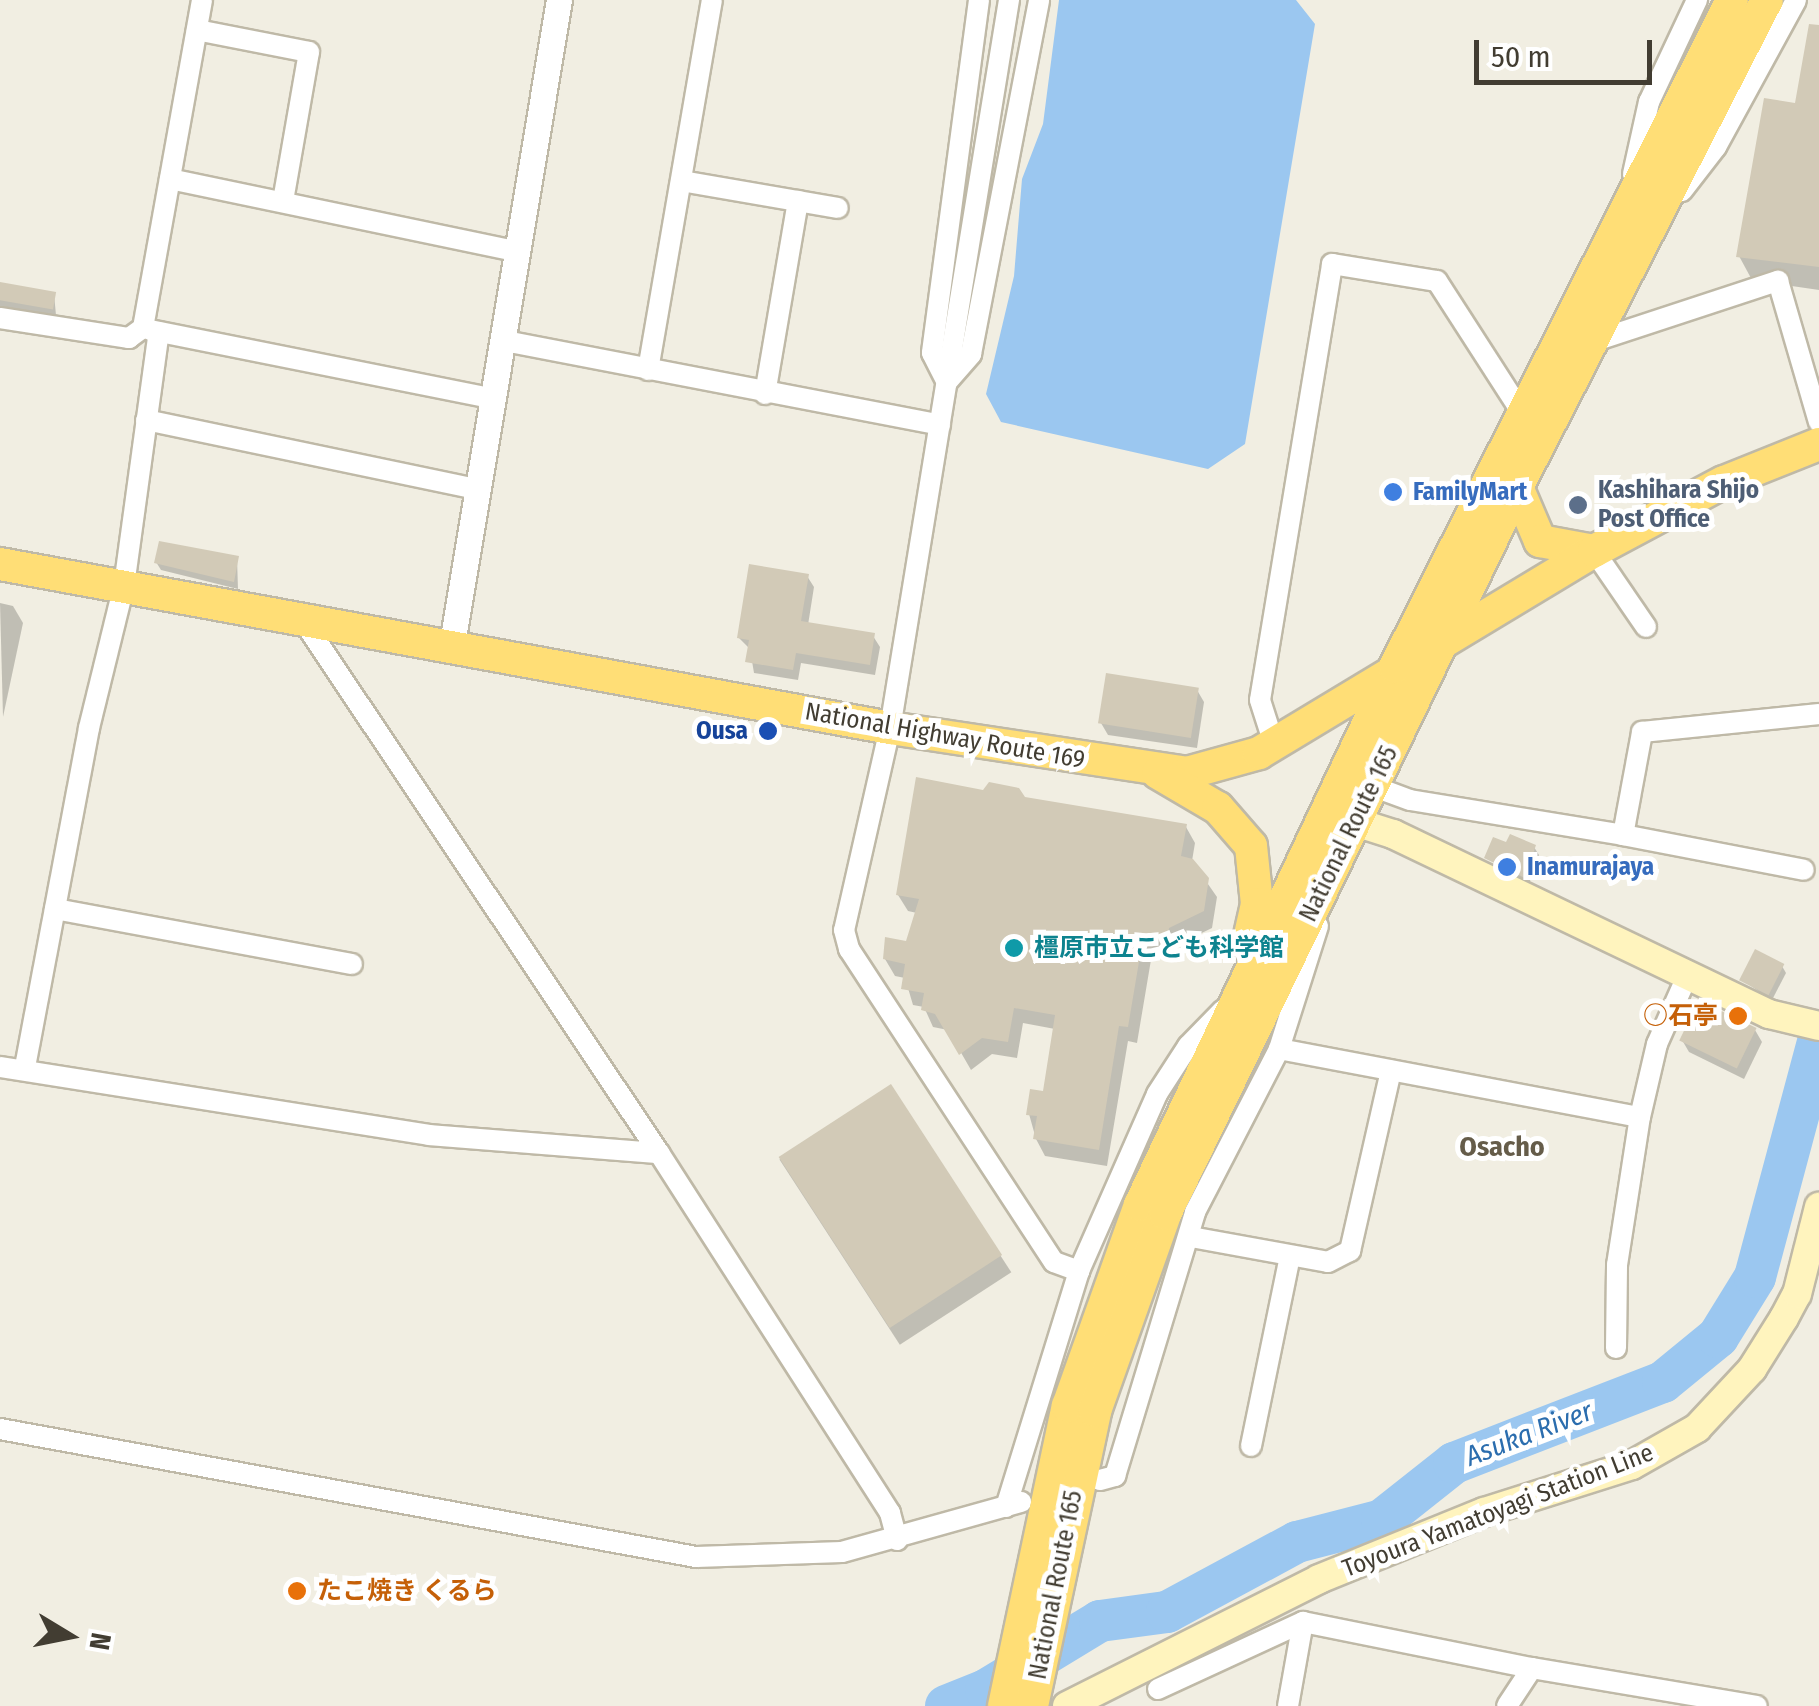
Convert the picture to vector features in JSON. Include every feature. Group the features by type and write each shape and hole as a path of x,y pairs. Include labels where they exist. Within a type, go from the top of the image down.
{"highway":[{"name":"National Route 165","path":"1023,1705 1035,1616 1088,1339 1140,1204 1235,998 1340,818 1372,786 1517,487 1595,341 1638,223 1732,0"},
{"name":"National Route 165","path":"1035,1616 1134,1292 1218,1100 1322,889 1340,818 1394,668 1522,413 1638,223 1766,0"},
{"name":"National Highway Route 169","path":"0,564 452,644 890,728 1158,773 1210,770 1274,744 1394,668 1444,644 1594,552 1724,482 1819,444"},
{"path":"1517,487 1540,541 1594,552"},
{"path":"1158,773 1218,808 1251,846 1257,904 1235,998"}],"main road":[{"path":"1340,818 1769,1014 1811,1024"},
{"name":"Toyoura Yamatoyagi Station Line","path":"1067,1706 1154,1687 1319,1579 1484,1512 1632,1465 1697,1428 1752,1368 1784,1318 1797,1294 1819,1207"}],"street":[{"path":"25,1067 124,586 146,420 151,330 170,178 202,0"},
{"path":"452,644 559,0"},
{"path":"648,370 712,0"},
{"path":"946,382 932,353 979,0"},
{"path":"1010,0 890,728 863,862 844,918 849,949 1054,1262 1079,1271"},
{"path":"946,382 971,354 1038,0"},
{"path":"1638,223 1649,102 1697,0"},
{"path":"1638,223 1716,147 1796,0"},
{"path":"197,30 309,52 284,201"},
{"path":"170,178 520,252"},
{"path":"682,180 838,208"},
{"path":"766,394 798,201"},
{"path":"1274,744 1260,700 1332,264 1438,281 1522,413"},
{"path":"1595,341 1778,281 1819,422"},
{"path":"0,318 129,338 151,330 495,399"},
{"path":"505,341 940,425"},
{"path":"146,420 480,490"},
{"path":"1594,552 1646,627"},
{"path":"302,619 659,1153 890,1512 897,1540"},
{"path":"1623,835 1642,732 1819,714"},
{"path":"1372,786 1410,800 1804,870"},
{"path":"1100,1480 1115,1476 1196,1212 1279,1048 1320,919 1322,889"},
{"path":"55,909 352,964"},
{"path":"1616,1348 1617,1265 1640,1117 1657,1044 1688,974"},
{"path":"0,1429 696,1556 817,1554 897,1540 1014,1505 1079,1271 1157,1094 1188,1046 1235,998"},
{"path":"1279,1048 1640,1117"},
{"path":"0,1067 25,1067 429,1135 659,1153"},
{"path":"1191,1237 1328,1262 1350,1251 1390,1071"},
{"path":"1250,1446 1290,1256"},
{"path":"1288,1706 1303,1622"},
{"path":"1154,1687 1303,1622 1532,1668 1758,1706"},
{"path":"1507,1706 1532,1668"}],"water":[{"path":"1059,0 1296,0 1315,24 1245,444 1208,469 1001,422 986,394 1014,276 1022,179 1043,124"}],"building":[{"path":"1809,24 1819,25 1819,267 1736,257 1764,98 1795,103"},
{"path":"0,282 56,292 53,310 0,300"},
{"path":"159,541 239,556 234,582 154,563"},
{"path":"749,564 809,574 801,621 875,633 870,665 796,653 793,670 745,662 749,640 737,638"},
{"path":"1106,673 1199,688 1191,738 1098,723"},
{"path":"916,777 983,790 989,782 1019,788 1025,797 1187,824 1181,856 1193,859 1209,878 1204,911 1169,928 1167,942 1143,938 1128,1027 1119,1026 1099,1150 1033,1139 1037,1116 1026,1115 1030,1089 1043,1091 1055,1015 1014,1008 1008,1042 982,1038 959,1055 935,1014 921,1010 924,993 901,989 905,964 883,959 885,937 906,941 919,899 896,895"},
{"path":"1510,834 1536,845 1525,878 1484,858 1493,837 1506,842"},
{"path":"1755,949 1784,964 1769,995 1739,980"},
{"path":"1699,1000 1757,1028 1737,1069 1679,1040"},
{"path":"891,1084 1002,1255 890,1328 779,1157"}],"waterway":[{"name":"Asuka River","path":"946,1706 986,1690 1100,1621 1167,1612 1297,1542 1382,1520 1454,1463 1663,1382 1718,1337 1755,1277 1819,1038"}],"place":[{"name":"FamilyMart","path":"1393,492"},
{"name":"Kashihara Shijo Post Office","path":"1578,505"},
{"name":"Ousa","path":"768,731"},
{"name":"Inamurajaya","path":"1507,867"},
{"name":"橿原市立こども科学館","path":"1014,948"},
{"name":"○石亭","path":"1738,1016"},
{"name":"たこ焼き くるら","path":"297,1591"}],"district":[{"name":"Osacho","path":"1502,1147"}]}
